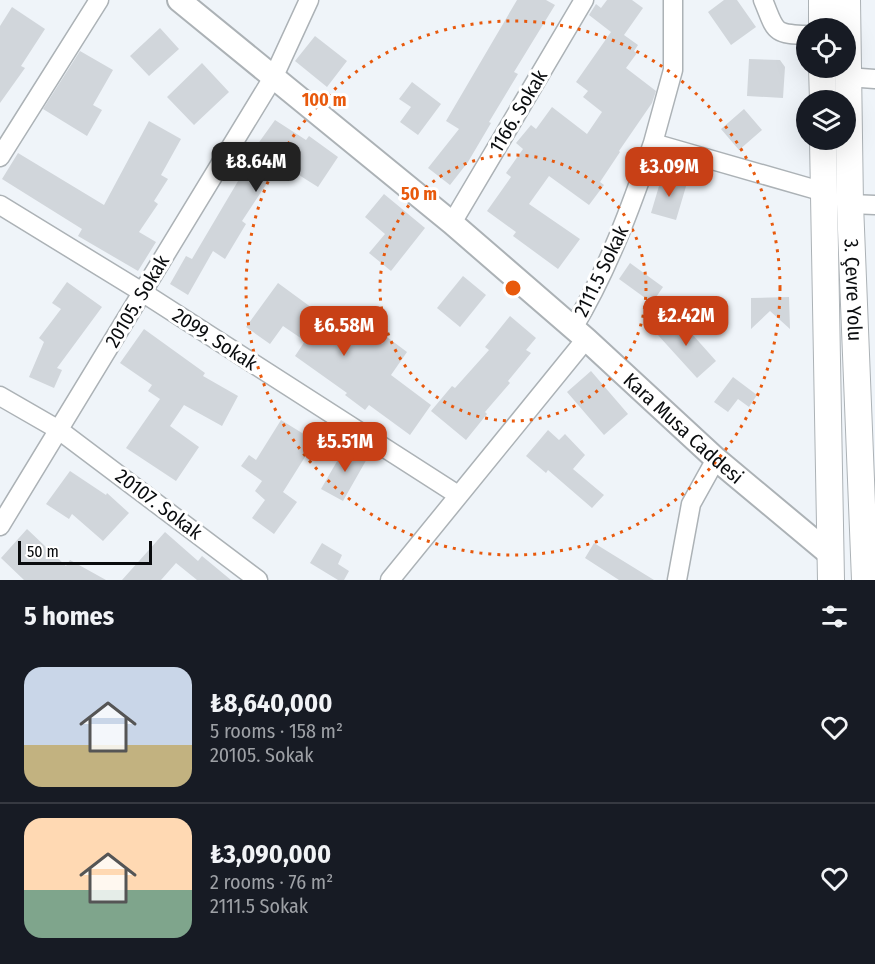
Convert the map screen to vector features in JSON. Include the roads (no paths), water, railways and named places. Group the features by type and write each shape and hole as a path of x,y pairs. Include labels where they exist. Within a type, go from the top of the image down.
{"main road":[{"path":"822,0 822,18"},
{"name":"3. Çevre Yolu","path":"847,0 847,18"},
{"name":"3. Çevre Yolu","path":"847,78 862,205 865,580"},
{"name":"3. Çevre Yolu","path":"823,150 831,580"}],"street":[{"path":"0,157 99,0"},
{"name":"Kara Musa Caddesi","path":"179,0 452,223 579,333 716,459 831,555"},
{"name":"20105. Sokak","path":"0,526 274,76 309,0"},
{"name":"1166. Sokak","path":"452,223 584,0"},
{"name":"2111.5 Sokak","path":"390,580 458,495 579,333 594,292 633,204 653,143 673,70 673,0"},
{"path":"763,0 775,29 783,34 796,35"},
{"path":"856,78 875,79"},
{"path":"653,143 824,192"},
{"name":"2099. Sokak","path":"0,205 142,292 458,495"},
{"name":"20107. Sokak","path":"0,396 59,430 258,580"},
{"path":"677,580 691,504 716,459"}]}
